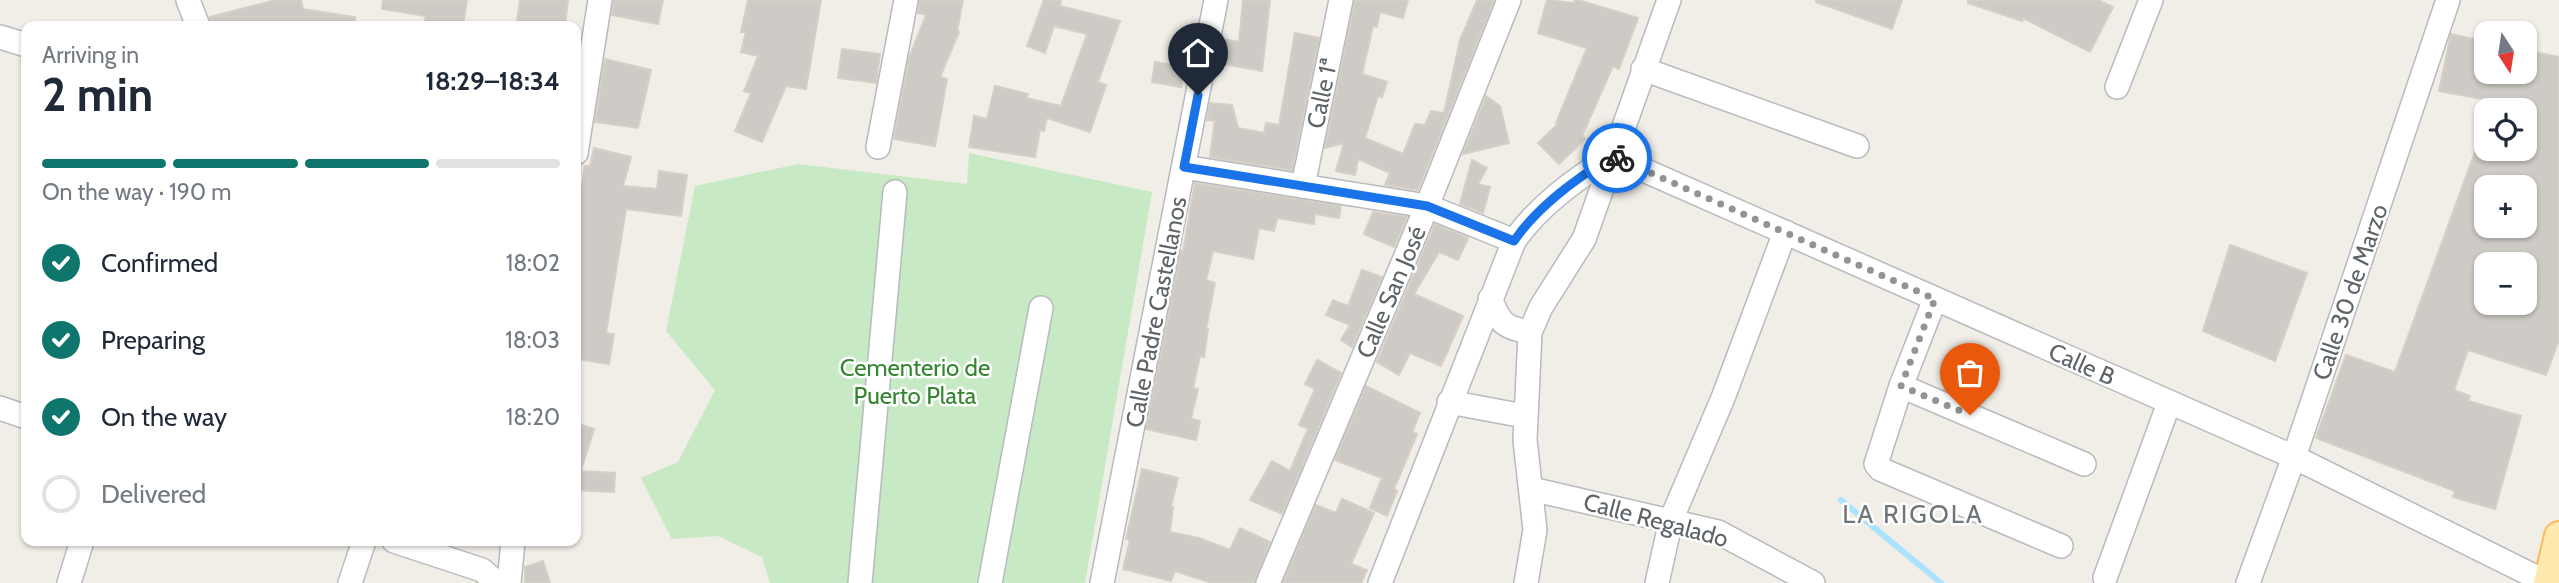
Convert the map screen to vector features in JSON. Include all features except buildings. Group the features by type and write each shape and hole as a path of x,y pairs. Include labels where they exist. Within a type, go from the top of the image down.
{"main road":[{"path":"2550,583 2559,536"}],"street":[{"path":"188,0 196,21"},
{"path":"581,121 600,0"},
{"path":"878,147 906,0"},
{"name":"Calle Padre Castellanos","path":"1102,583 1216,0"},
{"name":"Calle 1ª","path":"1303,186 1341,0"},
{"name":"Calle San José","path":"1268,583 1427,206 1509,0"},
{"path":"1526,583 1535,530 1524,416 1530,332 1541,307 1584,239 1669,0"},
{"path":"2117,88 2151,0"},
{"name":"Calle 30 de Marzo","path":"2248,583 2294,457 2448,0"},
{"path":"0,37 21,43"},
{"path":"1643,69 1857,146"},
{"path":"1380,583 1514,241 1525,225 1580,176 1612,156"},
{"name":"Calle B","path":"1612,156 2294,457 2550,583"},
{"path":"1184,167 1427,206 1514,241"},
{"path":"860,583 895,192"},
{"path":"1657,583 1671,520 1723,398 1785,232"},
{"path":"1490,299 1504,325 1530,332"},
{"path":"1935,299 1901,386 1876,464 1880,469 2061,546"},
{"path":"990,583 1041,308"},
{"path":"1901,386 2084,464"},
{"path":"1449,402 1524,416"},
{"path":"2105,578 2169,402"},
{"path":"0,408 21,415"},
{"name":"Calle Regalado","path":"1531,489 1718,531 1814,583"},
{"path":"69,583 80,546"},
{"path":"350,583 362,546"},
{"path":"409,546 482,570 497,583"},
{"path":"509,583 513,546"}],"green space":[{"name":"Cementerio de Puerto Plata","path":"969,153 1152,192 1085,583 770,583 762,557 718,536 672,539 641,478 678,462 715,390 666,331 695,186 798,164 967,184"}],"waterway":[{"path":"1841,500 1941,583"}],"way so far":[{"path":"1617,158 1935,299 1901,386 1970,415"}],"district":[{"name":"LA RIGOLA","path":"1913,514"}],"route":[{"path":"1198,95 1184,167 1427,206 1514,241 1525,225 1580,176 1612,156 1617,158"}]}
